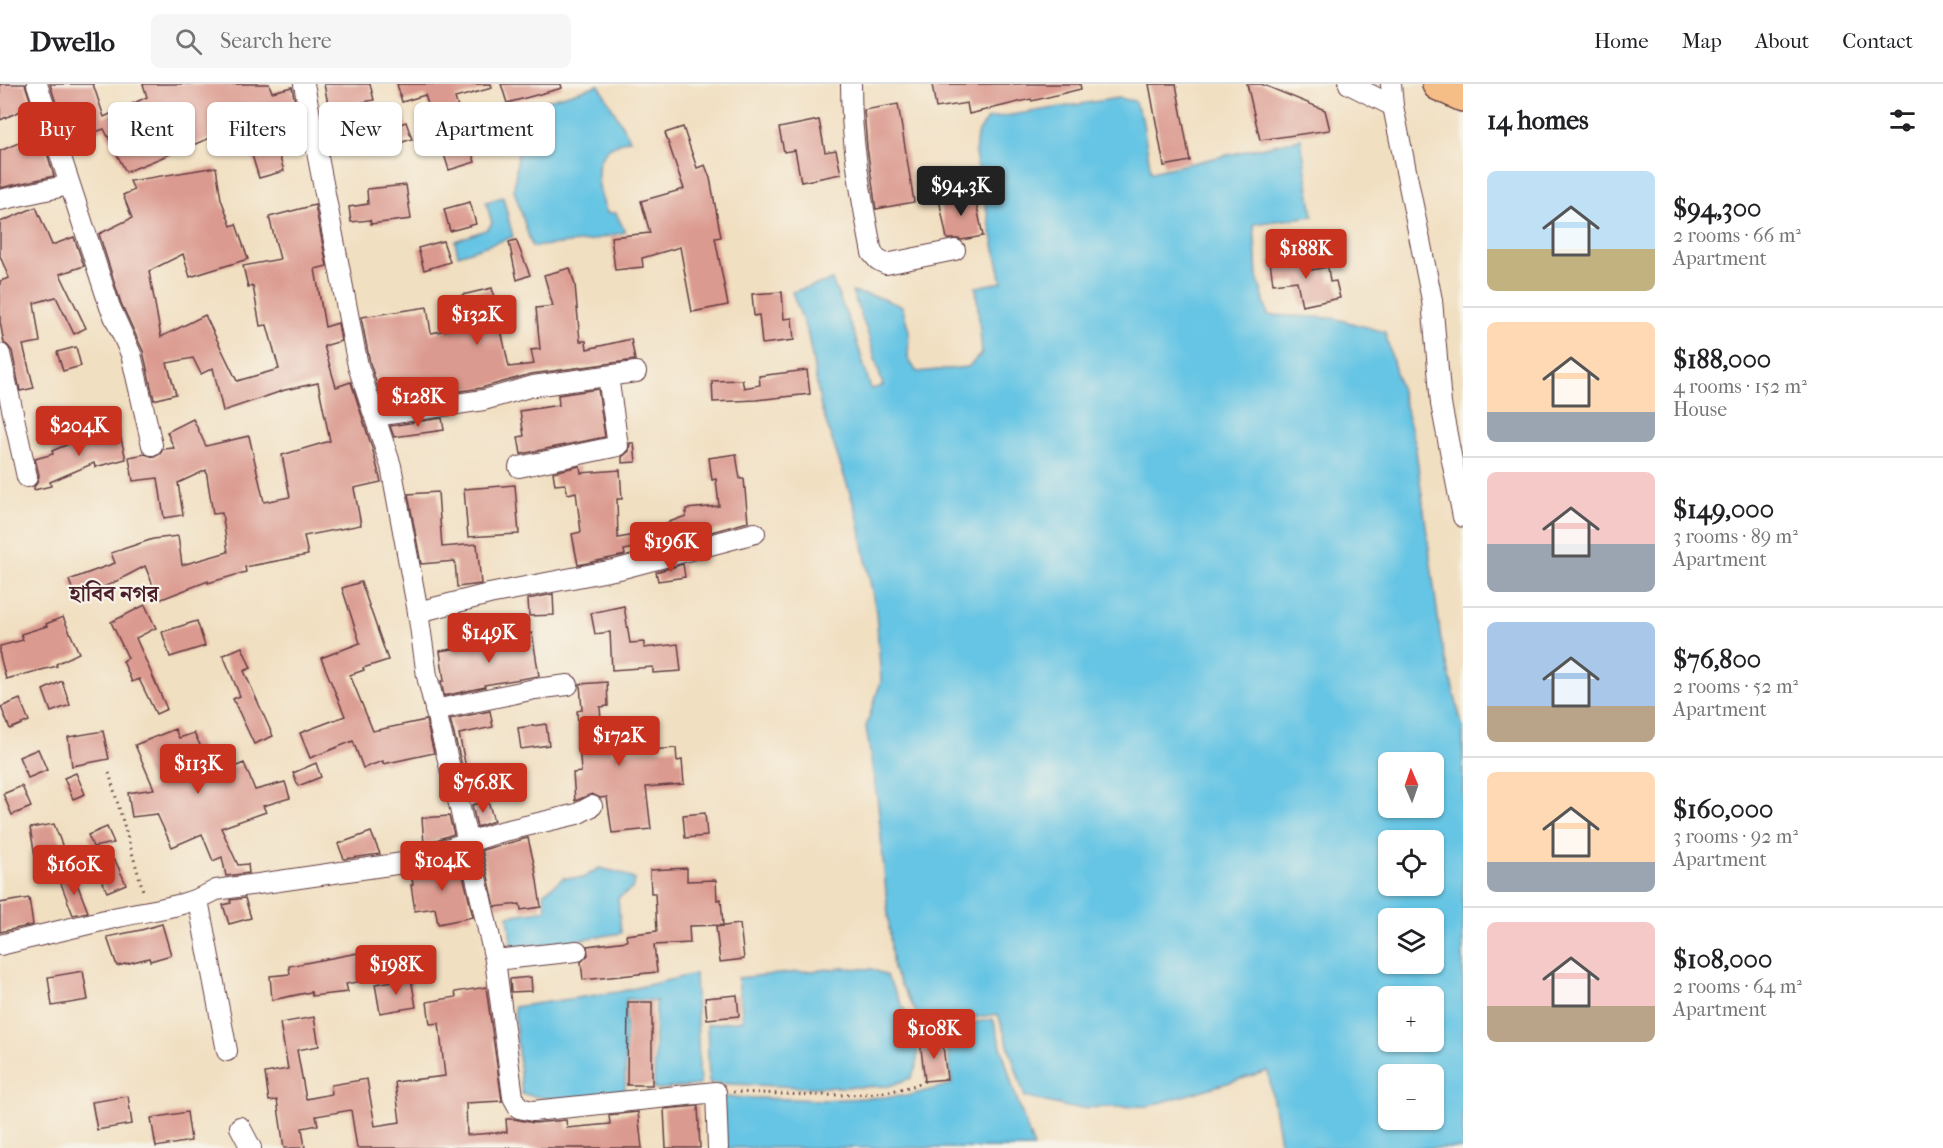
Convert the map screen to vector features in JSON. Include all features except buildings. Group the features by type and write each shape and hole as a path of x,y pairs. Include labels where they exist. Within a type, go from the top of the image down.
{"highway":[{"path":"1439,84 1463,95"}],"street":[{"path":"37,84 110,307 131,354 152,445"},
{"path":"304,84 358,366 392,466 427,676 495,960 513,1097 519,1108 533,1111 716,1092 718,1148"},
{"path":"851,84 851,126 858,180 872,253 886,264 955,250"},
{"path":"1349,84 1393,106"},
{"path":"1391,84 1393,106 1432,300 1441,404 1463,518"},
{"path":"0,200 69,185"},
{"path":"0,354 27,477"},
{"path":"375,416 484,400 533,387 636,372"},
{"path":"519,467 618,446 608,376"},
{"path":"418,612 489,594 619,569 755,533"},
{"path":"435,710 535,689 568,685"},
{"path":"0,945 119,917 150,913 198,900 216,890 403,863 577,813 592,806"},
{"path":"198,900 227,1051"},
{"path":"495,960 577,951"},
{"path":"240,1127 251,1148"}],"path":[{"path":"110,772 150,913"},
{"path":"716,1092 829,1095 911,1088 925,1082"}],"water":[{"path":"599,85 630,139 608,149 599,163 598,172 599,189 607,213 616,213 625,232 588,241 532,247 514,190 517,156 555,156 555,102 542,102"},
{"path":"1118,98 1134,101 1142,118 1151,172 1301,139 1313,216 1254,224 1257,276 1268,315 1333,318 1385,332 1415,443 1441,640 1463,729 1463,1148 1281,1148 1268,1071 1149,1106 1072,1108 1025,1097 998,1014 923,1025 893,970 878,804 866,727 881,681 876,612 857,514 821,407 808,335 792,292 832,280 855,336 871,389 883,386 867,331 852,292 877,297 902,306 909,331 908,359 917,372 968,367 982,353 976,287 1002,282 975,155 977,135 987,119"},
{"path":"503,197 513,237 458,255 455,241 488,229 492,223 486,202"},
{"path":"599,868 621,873 635,880 632,889 618,898 621,933 512,950 508,916 546,910 544,893 563,878 583,878"},
{"path":"841,968 872,969 886,975 909,1018 917,1046 917,1065 911,1078 889,1086 858,1087 709,1083 707,1025 743,1020 738,978"},
{"path":"695,974 700,1085 654,1090 656,1001 626,999 625,1094 558,1100 522,1094 514,1007 618,992"},
{"path":"993,1019 1034,1148 723,1148 721,1097 824,1100 907,1096 952,1084 945,1028"}],"district":[{"name":"হাবিব নগর","path":"114,594"}]}
